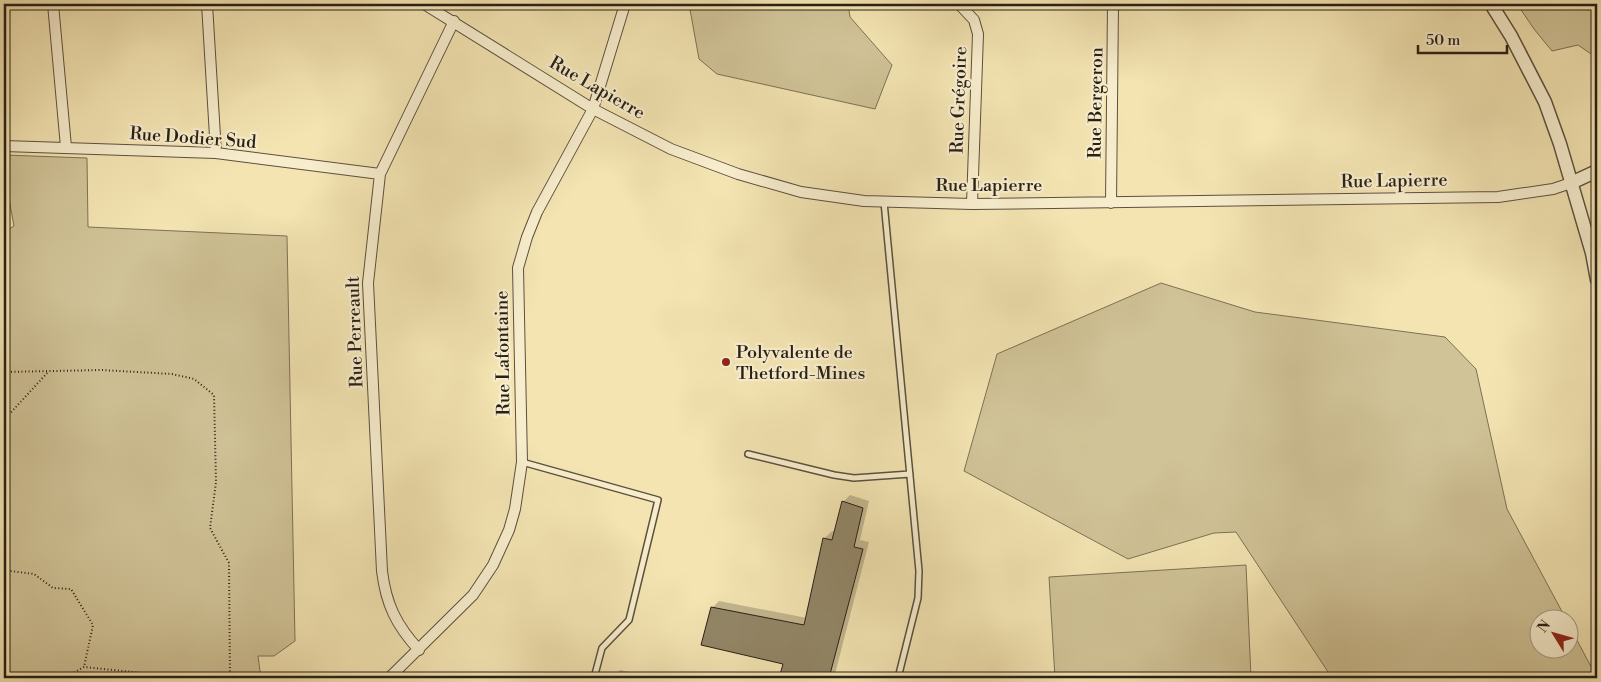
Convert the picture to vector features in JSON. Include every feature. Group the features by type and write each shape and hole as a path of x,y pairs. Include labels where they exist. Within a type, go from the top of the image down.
{"street":[{"path":"53,4 66,147"},
{"path":"207,4 216,153"},
{"name":"Rue Lapierre","path":"424,4 593,109 671,149 738,174 801,192 864,201 972,204 1498,197 1553,190 1571,184 1597,171"},
{"name":"Rue Lafontaine","path":"390,678 473,595 493,565 509,530 515,508 522,462 518,268 537,212 593,109 625,4"},
{"name":"Rue Grégoire","path":"959,4 974,20 978,34 972,204"},
{"name":"Rue Bergeron","path":"1112,203 1113,4"},
{"path":"1491,4 1511,36 1545,102 1560,144 1592,253 1597,280"},
{"name":"Rue Perreault","path":"419,650 407,638 394,616 385,594 382,571 368,282 380,174 454,21"},
{"name":"Rue Dodier Sud","path":"4,146 216,153 380,174"}],"lane":[{"path":"884,201 919,572 918,598 898,678"},
{"path":"748,454 844,477 910,474"},
{"path":"522,462 658,500 629,620 602,648 594,678"}],"path":[{"path":"4,372 102,370 172,374 194,379 214,396 216,482 210,528 230,563 230,678"},
{"path":"4,420 48,371"},
{"path":"4,559 10,571 34,574 53,588 71,589 93,625 84,667"},
{"path":"65,678 84,667 192,678"}],"shaded area":[{"path":"689,4 848,4 850,17 892,65 875,109 717,74 699,59"},
{"path":"1517,4 1597,4 1597,58 1578,45 1552,51"},
{"path":"4,155 87,158 88,227 287,236 295,641 274,656 258,656 261,678 4,678 4,232 14,226 4,172"},
{"path":"1161,283 1255,312 1445,337 1476,369 1507,509 1561,610 1528,610 1528,660 1578,660 1578,642 1597,678 1332,678 1236,532 1214,533 1128,559 964,471 997,354"},
{"path":"1246,565 1251,678 1055,678 1049,577"}],"building":[{"path":"842,501 863,508 854,547 863,549 829,678 779,678 783,664 701,645 711,607 804,625 823,538 832,540"}],"place":[{"name":"Polyvalente de Thetford-Mines","path":"726,362"}]}
